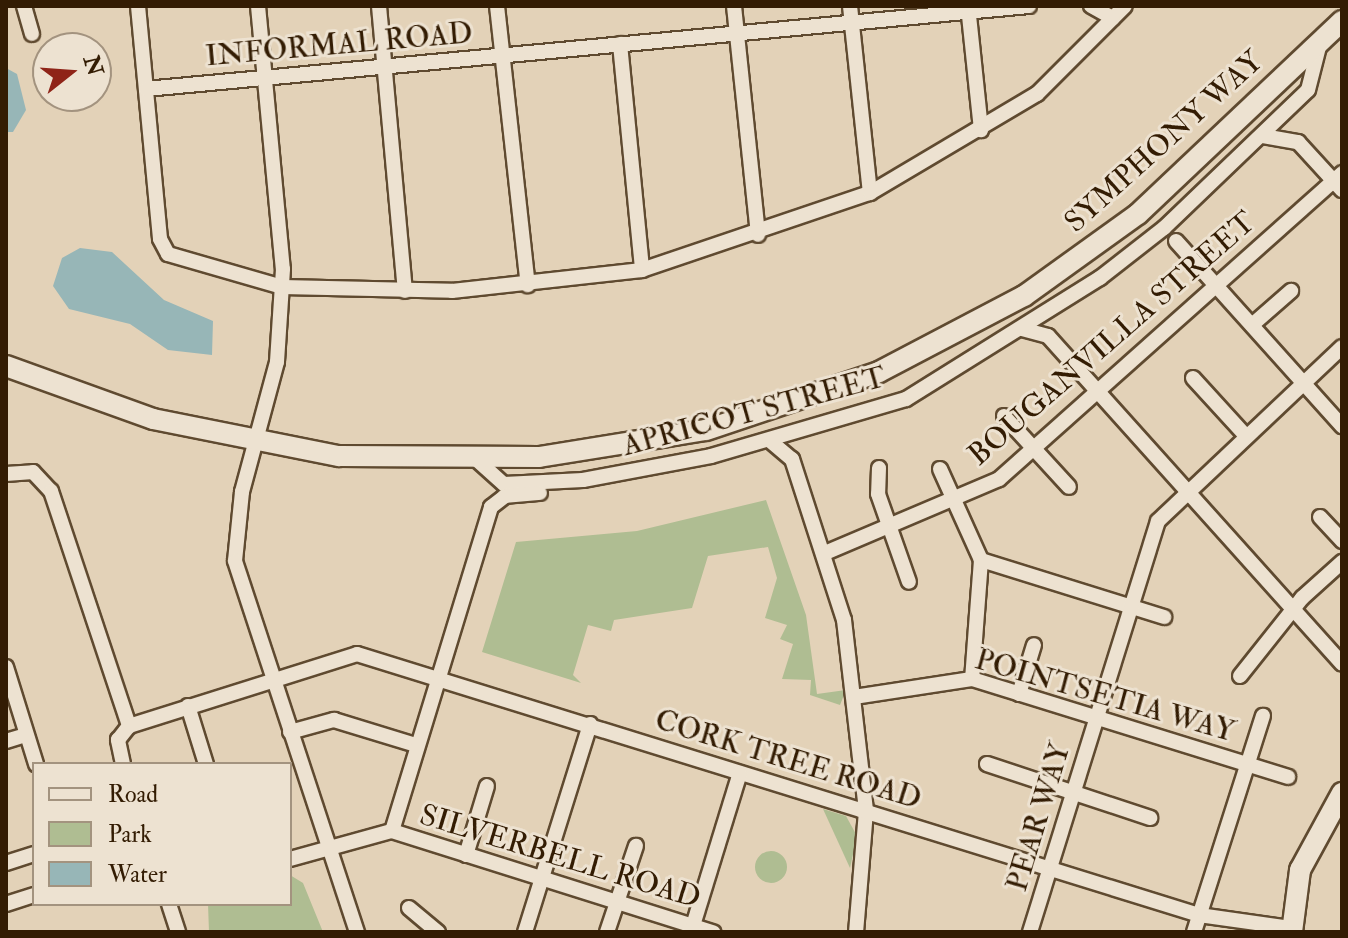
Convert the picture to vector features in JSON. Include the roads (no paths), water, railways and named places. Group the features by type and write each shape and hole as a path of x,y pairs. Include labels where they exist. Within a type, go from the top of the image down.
{"main road":[{"name":"SYMPHONY WAY","path":"6,366 123,410 256,443 339,456 477,460 602,450 706,430 846,386 930,349 1111,237 1342,21"},
{"path":"1292,930 1300,870 1342,793"}],"street":[{"path":"24,6 32,34"},
{"path":"138,6 164,249 200,268 282,287 405,291 528,285 642,270 758,235 870,193 981,130 1037,94 1125,6"},
{"path":"258,6 282,287 277,362 256,443 234,552 272,678 357,932"},
{"path":"379,6 405,291"},
{"path":"497,6 528,285"},
{"path":"734,6 758,235"},
{"path":"850,6 870,193"},
{"name":"INFORMAL ROAD","path":"146,89 852,23 968,9 1029,6"},
{"path":"1091,6 1113,18"},
{"path":"968,9 981,130"},
{"name":"APRICOT STREET","path":"477,460 504,484 583,480 769,440 906,399 1053,309 1146,244 1263,136 1315,80 1320,43"},
{"path":"620,44 642,270"},
{"path":"1263,136 1292,138 1339,181"},
{"name":"BOUGANVILLA STREET","path":"825,553 890,530 999,479 1216,285 1339,181"},
{"path":"1176,241 1342,426"},
{"path":"1252,325 1291,291"},
{"path":"1048,336 1053,309"},
{"path":"1022,329 1048,336 1342,664"},
{"name":"PEAR WAY","path":"1030,932 1158,521 1184,490 1342,347"},
{"path":"1193,378 1245,435"},
{"path":"1004,416 1069,487"},
{"path":"792,459 802,430"},
{"path":"769,440 792,459 825,553 854,697 866,811 856,932"},
{"path":"879,468 877,488 909,582"},
{"path":"940,469 981,560 972,679"},
{"path":"6,474 33,472 51,491 129,726 118,740 123,762"},
{"name":"APRICOT STREET","path":"392,831 491,507 505,496 565,491 583,480"},
{"path":"1320,517 1342,541"},
{"path":"981,560 1164,617"},
{"path":"1240,676 1293,609 1342,562"},
{"path":"1019,694 1034,645"},
{"name":"CORK TREE ROAD","path":"129,726 351,653 590,724 1199,915 1292,930"},
{"path":"6,667 35,762"},
{"name":"POINTSETIA WAY","path":"854,697 972,679 1288,777"},
{"path":"188,706 205,762"},
{"path":"1194,932 1263,716"},
{"path":"290,732 334,720 416,745"},
{"path":"525,932 590,724"},
{"path":"6,741 26,735"},
{"path":"987,764 1150,818"},
{"path":"692,929 740,773"},
{"path":"466,855 487,786"},
{"path":"292,859 330,851 392,831"},
{"name":"SILVERBELL ROAD","path":"392,831 692,929 713,932"},
{"path":"607,932 636,846"},
{"path":"6,863 32,855"},
{"path":"6,904 32,896"},
{"path":"170,906 178,932"},
{"path":"409,908 438,932"}],"water":[{"path":"6,68 17,74 26,110 13,132 6,132"},
{"path":"80,248 112,252 164,300 213,321 212,355 168,350 130,324 69,309 53,286 62,258"}]}
